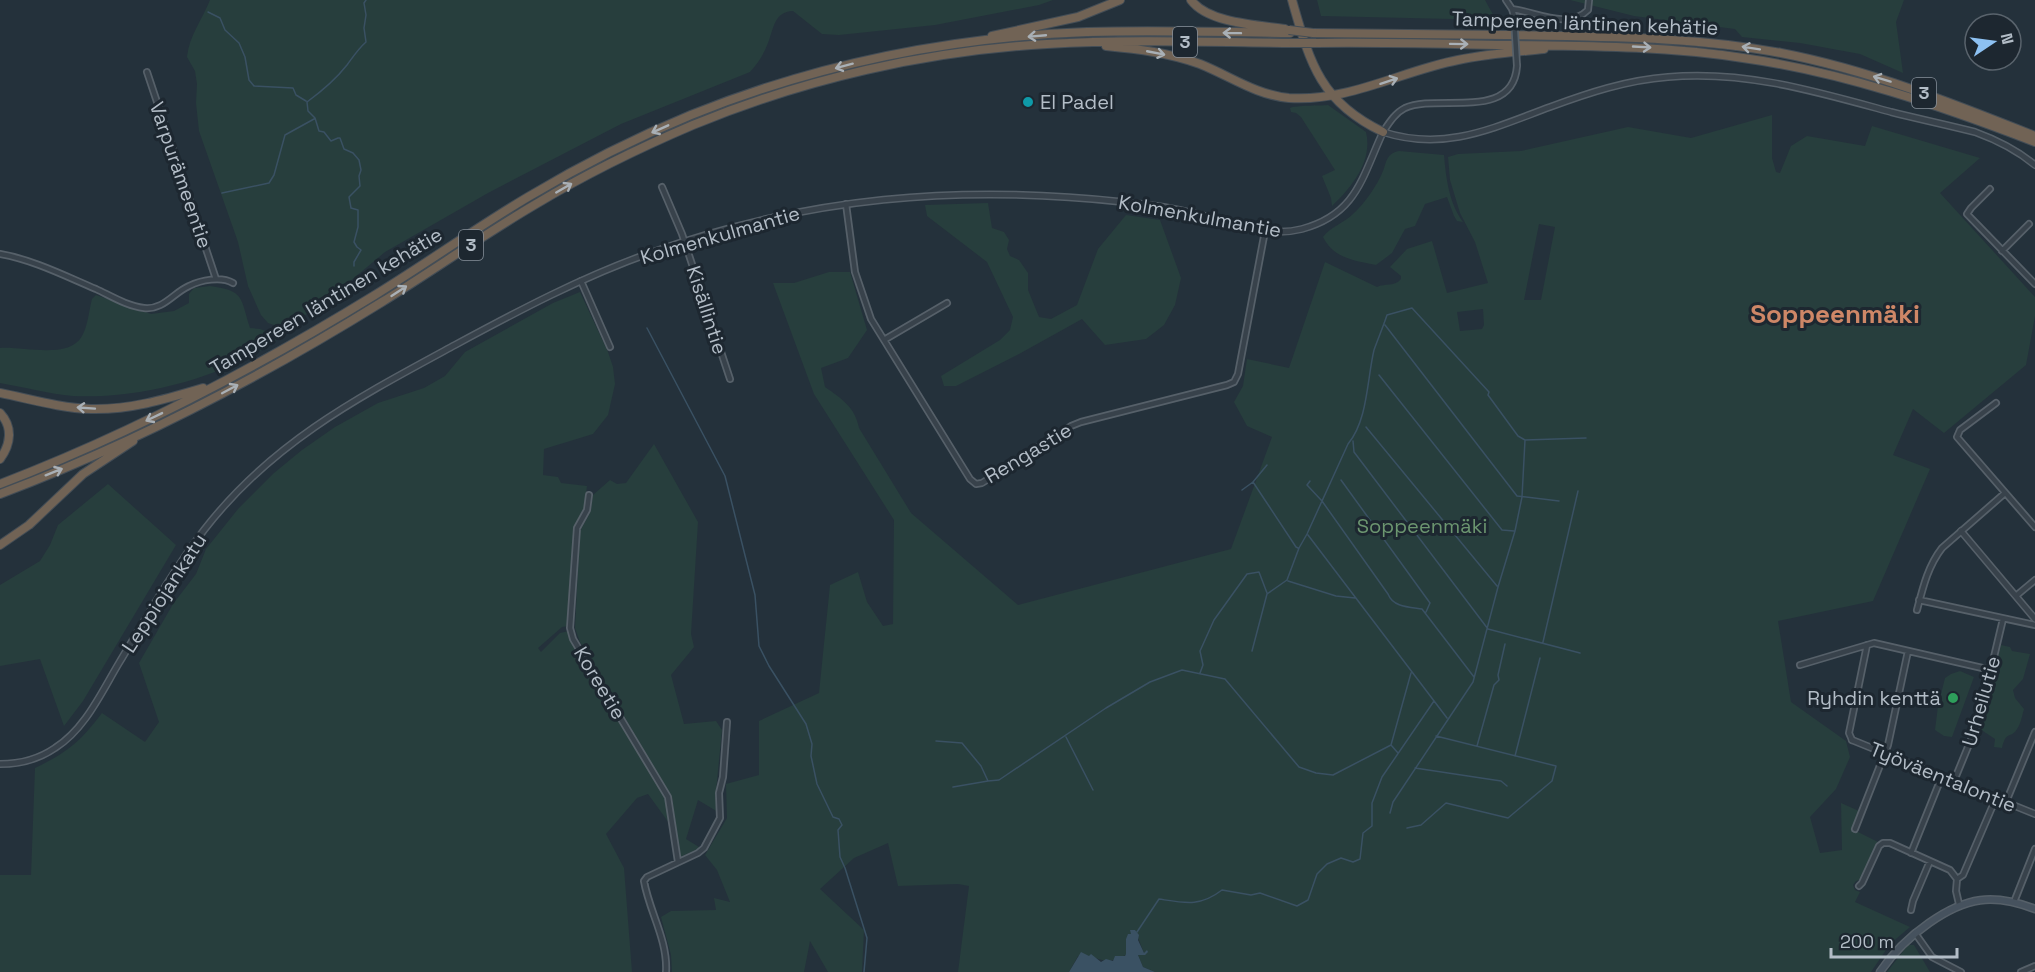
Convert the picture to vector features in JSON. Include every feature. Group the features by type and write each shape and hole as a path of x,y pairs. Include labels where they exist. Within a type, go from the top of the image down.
{"highway":[{"path":"970,41 1078,16 1120,0"},
{"path":"1191,0 1210,15 1290,32"},
{"path":"1292,0 1314,67 1332,96 1353,116 1383,132"},
{"name":"Tampereen läntinen kehätie","path":"0,484 129,429 225,381 309,335 529,196 585,165 645,136 693,115 812,74 861,61 970,41 1093,32 1290,32 1636,37 1739,46 1782,53 1886,80 1947,101 2035,136"},
{"path":"1077,42 1172,56 1200,64 1253,89 1276,97 1300,98 1332,96 1458,60 1576,46"},
{"name":"Tampereen läntinen kehätie","path":"0,494 150,430 229,390 316,342 533,205 589,173 695,124 754,102 816,83 965,52 1077,42 1576,46 1682,50 1744,58 1824,74 1965,116 2035,142"},
{"path":"0,393 56,405 91,409 114,408 161,400 225,381"},
{"path":"0,413 6,422 9,434 9,441 0,459"},
{"path":"0,546 29,525 83,474 150,430"}],"main road":[{"path":"1880,972 1896,950 1915,933 1959,904 1984,899 2014,902 2035,909"}],"street":[{"path":"1506,0 1514,16 1517,66 1514,82 1498,97 1479,101 1410,106 1396,114 1383,132 1412,140 1457,138 1490,130 1608,87 1667,77 1723,76 1797,87 1975,132 2003,143 2035,165"},
{"path":"1512,9 1542,16 1572,18 1583,15 1588,10 1589,0"},
{"name":"Varpurämeentie","path":"147,72 216,279"},
{"name":"Kolmenkulmantie","path":"333,413 482,331 580,281 631,259 750,223 846,204 952,194 1059,196 1128,202 1172,208 1265,231 1299,230 1318,223 1348,202 1362,183 1383,132"},
{"name":"Kisällintie","path":"662,187 684,242 730,380"},
{"path":"1990,189 1967,214 2035,284"},
{"name":"Rengastie","path":"846,204 858,284 871,319 970,479 976,484 982,483 1071,426 1081,422 1227,385 1234,381 1238,374 1265,231"},
{"path":"2002,251 2029,224"},
{"path":"0,254 29,261 122,302 145,308 161,306 189,285 216,279 227,279 233,282"},
{"path":"580,281 610,348"},
{"path":"884,340 947,303"},
{"path":"1995,403 1960,430 1957,437 2035,527"},
{"name":"Leppiojankatu","path":"0,764 17,763 40,756 55,748 76,730 96,702 181,563 221,509 267,462 333,413"},
{"path":"1917,610 1929,568 1935,557 1942,548 2005,493"},
{"name":"Koreetie","path":"589,495 587,510 577,528 570,628 573,639 668,797 678,862"},
{"path":"1961,531 2035,619"},
{"path":"2017,595 2035,580"},
{"path":"1919,600 2035,625"},
{"name":"Urheilutie","path":"1954,781 1979,720 2003,619"},
{"path":"1800,665 1874,643 1991,670"},
{"path":"1852,740 1849,733 1867,645"},
{"path":"1855,829 1885,754 1908,651"},
{"path":"666,972 658,926 644,881 699,853 720,818 719,793 723,777 726,722"},
{"path":"2006,802 2035,732"},
{"name":"Työväentalontie","path":"1852,740 2035,814"},
{"path":"1911,853 1942,776"},
{"path":"1957,879 1963,875 1996,798"},
{"path":"1859,886 1879,846 1883,843 1890,843 1950,870 1957,879 1956,891 1959,904"},
{"path":"2014,902 2035,849"},
{"path":"1911,909 1930,861"},
{"path":"1915,933 1932,957 1961,972"},
{"path":"2020,972 2035,966"}],"green space":[{"path":"210,0 1053,0 1039,5 935,25 839,35 822,34 793,11 782,14 776,22 765,51 750,72 621,124 488,193 385,252 329,299 289,326 280,327 268,323 261,315 248,286 238,242 199,131 195,71 187,57 193,35"},
{"path":"1317,0 1485,0 1496,20 1321,16"},
{"path":"1570,0 1904,0 1896,22 1903,73 1860,54 1800,43 1742,37 1735,29 1634,16"},
{"path":"1328,105 1366,132 1367,143 1364,163 1359,173 1332,206 1322,176 1335,170 1301,117 1291,112 1290,108"},
{"name":"Soppeenmäki","path":"1772,115 1772,158 1776,172 1780,173 1791,146 1807,136 1865,146 1872,126 1980,158 1940,193 2035,297 2035,316 2026,365 1944,433 1913,409 1893,455 1930,469 1873,601 1778,621 1791,702 1846,741 1850,757 1836,789 1810,817 1820,853 1842,850 1841,803 1859,811 1852,829 1880,843 1862,879 1853,885 1855,890 1860,892 1855,902 1910,927 1890,944 1871,972 1155,972 1143,967 1138,955 1144,953 1135,930 1131,930 1131,934 1126,939 1127,954 1107,961 1078,956 1069,972 958,972 969,886 958,884 898,886 888,843 854,858 820,889 864,930 862,972 828,972 810,941 804,972 672,972 671,955 661,917 671,911 716,910 714,898 730,902 717,870 705,855 727,818 726,784 759,775 759,721 819,693 830,585 858,572 867,602 883,626 893,624 894,520 814,394 773,283 794,283 829,272 850,272 867,330 848,358 821,368 825,387 851,409 859,428 911,513 1018,605 1231,549 1272,437 1247,426 1234,402 1243,386 1247,359 1289,368 1325,262 1377,287 1393,284 1401,279 1401,276 1390,267 1407,249 1432,241 1447,293 1488,283 1475,242 1460,213 1450,180 1448,157 1458,154 1521,151 1628,127 1691,138","holes":["1539,224 1555,227 1541,300 1524,300","1483,309 1482,329 1460,331 1457,312"]},
{"path":"1399,151 1444,155 1451,199 1463,222 1457,221 1447,197 1425,204 1415,226 1405,229 1392,253 1376,265 1339,254 1327,244 1323,237 1361,205 1377,183 1388,158"},
{"path":"988,203 992,228 1004,232 1009,240 1007,249 1010,256 1019,260 1028,273 1028,290 1039,317 1051,319 1077,305 1098,249 1126,215 1160,220 1181,278 1175,305 1164,325 1146,339 1105,345 1082,319 956,386 944,386 941,376 1000,340 1010,330 1013,317 987,262 927,216 925,205"},
{"path":"210,286 235,293 242,302 250,328 276,335 276,341 230,366 179,384 152,390 125,394 73,396 0,383 0,348 56,350 67,348 82,336 92,299 96,295 151,314 174,311 189,303 189,294 194,288"},
{"path":"580,292 608,352 615,384 608,415 593,434 544,449 543,475 558,477 561,483 587,486 584,511 574,529 569,626 562,627 538,648 541,652 560,633 569,631 574,648 622,723 666,799 669,823 648,794 637,798 606,834 624,868 632,972 0,972 0,875 31,875 35,768 73,745 102,713 145,742 159,722 139,663 173,604 196,574 206,549 238,509 274,473 335,427 378,403 424,388 445,376 465,352 553,303"},
{"path":"654,444 698,522 691,634 694,647 671,675 684,724 716,721 722,730 716,791 718,812 698,800 686,839 699,847 680,857 672,797 580,642 575,628 580,531 590,513 593,495 610,480 617,484 626,483"},
{"path":"108,484 176,545 83,701 64,726 40,659 0,666 0,585 40,561 58,525"},
{"path":"2001,645 2010,647 2012,651 2030,654 2023,679 2013,690 2015,698 2024,709 2018,727 2005,739 2002,748 1994,747 1995,739 1980,729"},
{"name":"Ryhdin kenttä","path":"1960,671 1974,677 1952,737 1944,736 1935,730 1938,706 1945,678"},
{"path":"1908,945 1914,945 1930,972 1887,972"}],"water":[{"path":"1130,930 1135,930 1139,935 1138,940 1144,953 1147,950 1148,952 1145,955 1138,955 1143,967 1155,972 1069,972 1081,952 1089,956 1091,954 1101,962 1106,959 1113,961 1115,956 1125,956 1126,939 1128,934 1131,934"}],"waterway":[{"path":"354,266 361,250 354,242 358,227 358,210 351,208 349,197 360,186 359,160 353,153 344,149 340,138 331,141 324,132 319,131 315,118 308,111 307,102 338,75 366,42 364,28 366,0"},
{"path":"208,12 220,18 225,30 239,43 245,57 249,80 254,86 293,88 296,95 306,101"},
{"path":"222,193 269,183 274,175 285,135 314,119"},
{"path":"1252,651 1267,594 1287,580 1299,548 1360,423 1374,350 1387,315 1412,308 1489,392 1488,395 1518,436 1525,440 1586,438"},
{"path":"1385,325 1517,496 1559,501"},
{"path":"647,328 725,476 755,595 759,646 806,724 812,744 811,756 817,784 833,817 839,819 842,825 838,830 840,857 867,938 864,972"},
{"path":"1379,375 1502,530 1514,531"},
{"path":"1366,427 1497,586"},
{"path":"1390,813 1393,802 1473,682 1515,531 1522,497 1525,440"},
{"path":"1353,441 1354,452 1488,629 1580,653"},
{"path":"1242,490 1253,482 1267,465"},
{"path":"1341,480 1430,603 1426,612"},
{"path":"1310,481 1307,485 1322,501 1393,602 1422,609 1474,677"},
{"path":"1253,482 1298,548"},
{"path":"1543,642 1578,491"},
{"path":"1308,535 1447,718"},
{"path":"1200,673 1203,665 1200,651 1214,620 1247,574 1259,572 1267,593"},
{"path":"1288,581 1336,596 1355,598"},
{"path":"1477,746 1494,685 1499,680 1498,675 1505,644"},
{"path":"1515,756 1540,658"},
{"path":"936,741 962,743 981,766 988,781 999,780 1106,708 1150,682 1182,670 1225,679 1299,767 1316,773 1333,775 1391,745"},
{"path":"1398,753 1391,745 1411,673"},
{"path":"1137,932 1159,899 1192,902 1207,899 1222,890 1251,895 1260,893 1297,906 1308,900 1317,874 1327,864 1341,858 1353,862 1360,859 1363,833 1372,826 1372,803 1382,777 1434,701"},
{"path":"1407,828 1421,825 1446,803 1508,818 1552,781 1556,766 1436,736"},
{"path":"1066,737 1093,790"},
{"path":"1415,768 1501,781 1507,786"},
{"path":"953,787 988,781"}],"place":[{"name":"El Padel","path":"1028,102"},
{"name":"Ryhdin kenttä","path":"1953,698"}],"district":[{"name":"Soppeenmäki","path":"1835,314"}]}
